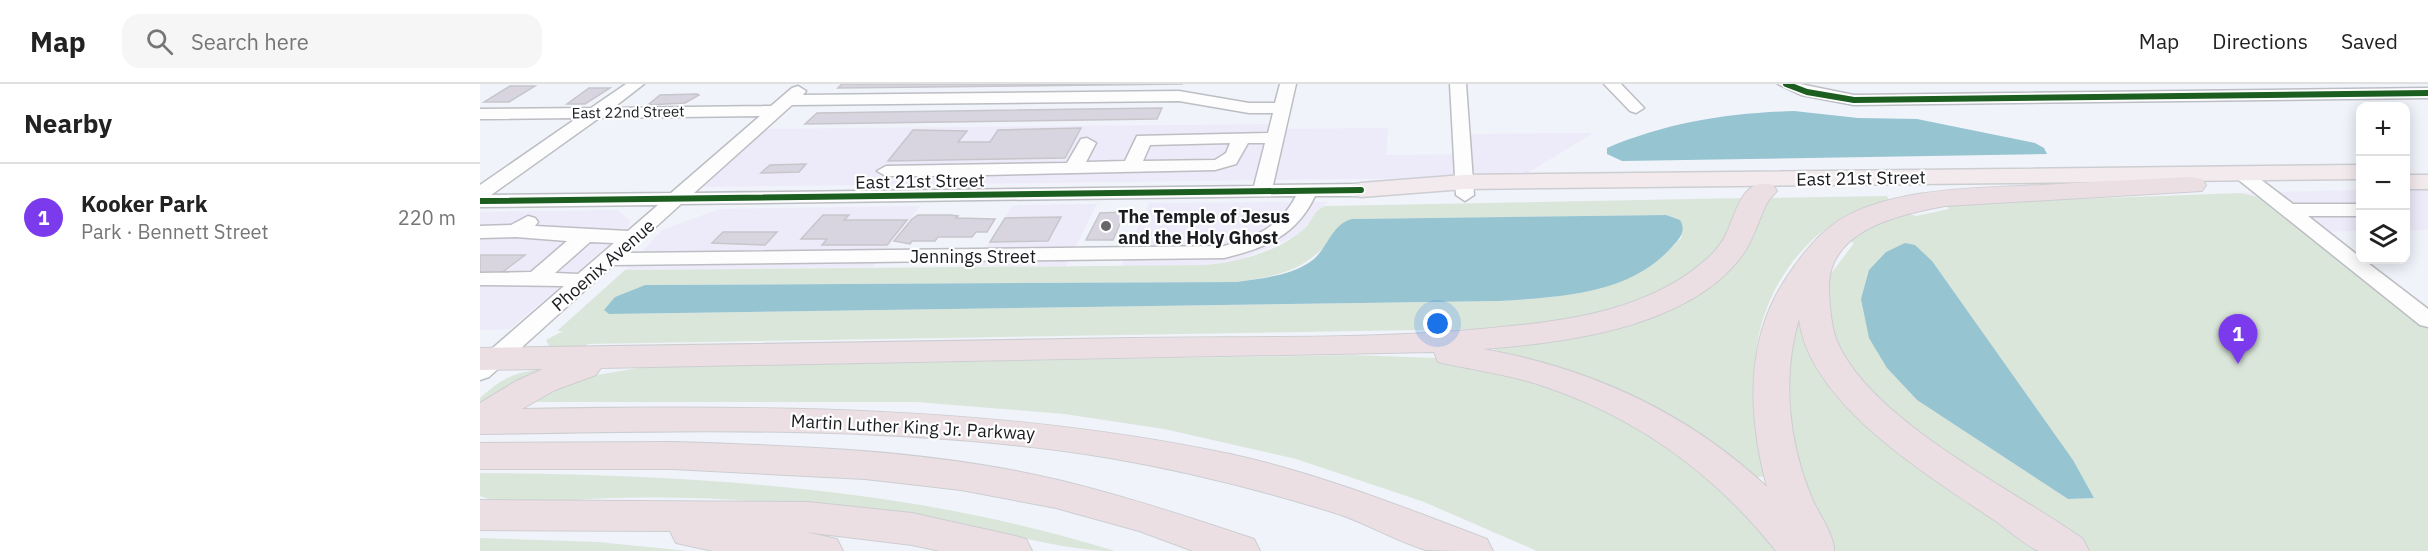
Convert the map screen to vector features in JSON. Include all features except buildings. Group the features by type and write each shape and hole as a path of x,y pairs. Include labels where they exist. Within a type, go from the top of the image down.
{"highway":[{"path":"1815,551 1787,486 1776,443 1771,368 1785,307 1801,277 1838,234 1866,218 1904,205 1945,198 2192,185"},
{"path":"485,364 659,356 1341,345 1490,339 1547,334 1593,325 1636,312 1672,296 1700,279 1724,260 1741,235 1755,196 1763,191"},
{"path":"1821,255 1813,280 1814,308 1819,339 1862,402 1897,436 1940,467 1994,499 2068,551"},
{"path":"1341,345 1419,350 1474,358 1576,384 1617,402 1671,430 1710,455 1748,488 1800,551"},
{"path":"480,422 516,396 573,370 597,363 659,356"},
{"name":"Martin Luther King Jr. Parkway","path":"480,422 858,421 1042,433 1186,458 1275,479 1408,524 1472,551"},
{"path":"490,456 724,456 874,467 958,477 1089,502 1171,526 1239,551"},
{"path":"485,514 704,533 822,551"},
{"path":"485,514 808,517 912,530 1011,551"}],"main road":[{"path":"2410,171 2428,171"},
{"name":"East 21st Street","path":"1361,190 1763,191 2192,185 2356,172"},
{"name":"East 21st Street","path":"1465,189 1795,179 2248,179 2356,183"},
{"path":"2410,182 2428,182"}],"street":[{"path":"481,201 636,84"},
{"name":"Phoenix Avenue","path":"485,364 611,259 806,84"},
{"path":"1262,191 1288,84"},
{"path":"1458,84 1465,189"},
{"path":"1612,84 1636,108"},
{"path":"1786,84 1807,92 1854,100 2428,93"},
{"name":"East 22nd Street","path":"480,114 1179,96 1249,108 1283,108"},
{"path":"886,171 1072,169 1229,162 1235,157 1241,138"},
{"path":"1132,166 1143,140 1275,138"},
{"path":"1072,169 1087,143"},
{"path":"962,195 980,170"},
{"path":"1763,191 1795,179"},
{"path":"2248,179 2428,320"},
{"name":"Jennings Street","path":"611,259 1224,252 1250,246 1290,223 1308,190"},
{"name":"East 21st Street","path":"481,201 1361,190"},
{"path":"516,231 555,200"},
{"path":"2288,210 2356,210"},
{"path":"480,232 516,231 635,237"},
{"path":"536,278 585,236"},
{"path":"480,279 536,278 585,281"},
{"path":"2405,302 2428,301"}],"shaded area":[{"path":"1268,124 1269,129 1388,128 1386,155 1472,154 1470,134 1593,133 1521,177 700,187 764,129"},
{"path":"2410,189 2428,189 2428,230 2410,230"},
{"path":"2356,190 2356,231 2306,232 2240,193"},
{"path":"2240,193 2257,197 2272,205 2428,327 2428,551 2088,551 1909,430 1839,357 1824,283 1854,243 1847,240 1858,232 1905,212 1916,216 1949,209 1947,205","holes":["1964,309 2073,460 2093,498 2068,499 1917,400 1887,368"]},
{"path":"1887,196 1889,201 1851,213 1830,225 1812,241 1781,278 1770,300 1762,323 1755,371 1767,476 1751,478 1495,353 1493,345 1654,312 1760,211 1770,198"},
{"path":"1743,198 1741,210 1714,255 1669,288 1618,309 1537,328 588,344 584,348 549,346 546,340 563,331 557,331 625,270 1205,265 1244,258 1270,250 1304,229 1318,210 1325,206","holes":["1666,215 1682,237 1662,256 1620,281 1575,294 1499,301 609,314 615,297 645,285 1237,282 1276,275 1302,264 1325,247 1352,219"]},
{"path":"1329,202 1318,209 1304,229 1291,238 1242,259 1205,265 1121,266 1149,203"},
{"path":"1097,204 1066,266 974,266 1013,205"},
{"path":"920,206 873,267 625,270 662,230 720,209"},
{"path":"618,210 630,221 628,228 510,329 480,330 480,212"},
{"path":"1787,322 1800,324 1806,341 2053,551 1827,551 1792,473"},
{"path":"1352,355 1436,358 1518,373 1655,430 1788,551 1537,551 1424,502 1296,459 1164,429 1064,414 916,402 526,402 586,377 643,367"},
{"path":"556,369 480,404 480,398 506,379 523,372"},
{"path":"480,473 640,477 800,489 959,512 1038,529 1115,551 1075,548 974,527 785,503 700,498 600,498 510,502 480,496"},
{"path":"480,538 598,542 689,551 480,551"}],"water":[{"path":"1794,111 1858,118 1917,119 2035,143 2044,148 2047,154 1622,161 1607,154 1607,148 1676,125 1746,114"},
{"path":"1666,215 1680,220 1683,228 1674,245 1654,264 1614,284 1591,291 1545,298 1499,301 609,314 604,310 615,297 645,285 1237,282 1277,275 1306,265 1319,254 1340,226 1352,219"},
{"path":"1905,243 1915,245 1932,261 2073,460 2094,498 2068,499 1917,400 1887,368 1869,338 1861,299 1869,270 1886,252"}],"cycle path":[{"path":"1786,84 1807,92 1854,100 2428,93"},
{"path":"480,201 1361,190"}],"place":[{"name":"The Temple of Jesus and the Holy Ghost","path":"1106,226"},
{"name":"Kooker Park","path":"2238,364"}]}
